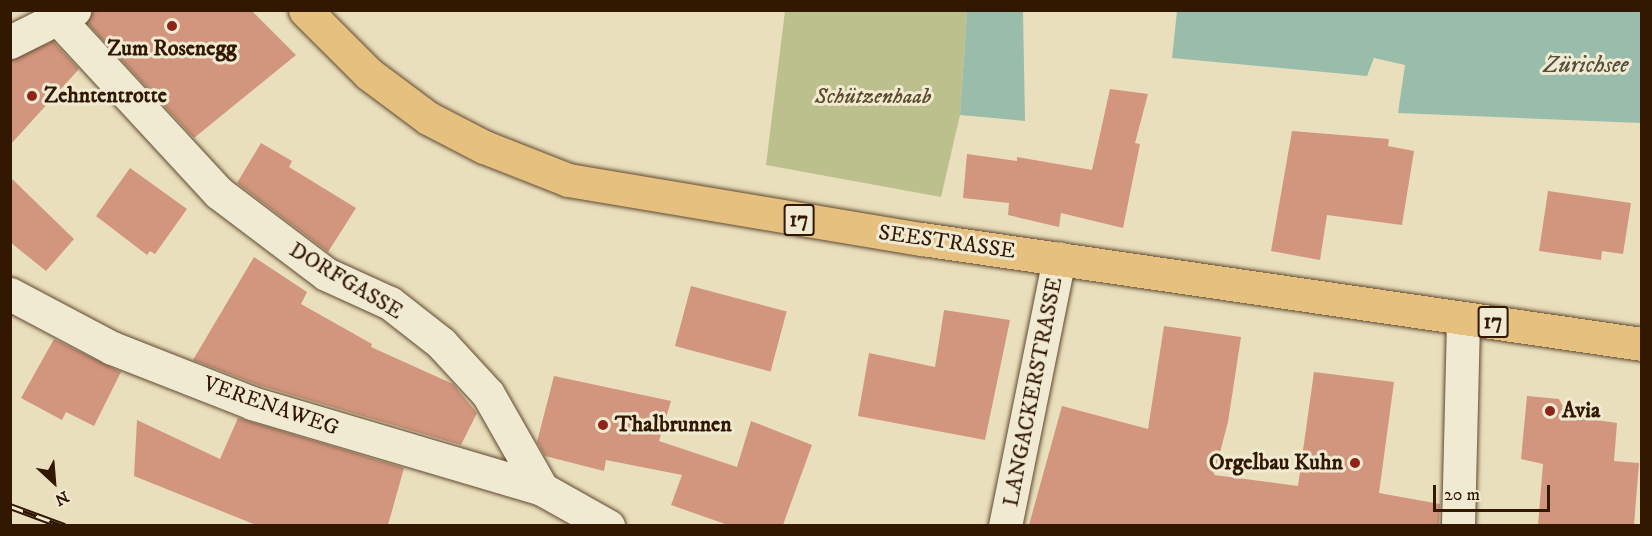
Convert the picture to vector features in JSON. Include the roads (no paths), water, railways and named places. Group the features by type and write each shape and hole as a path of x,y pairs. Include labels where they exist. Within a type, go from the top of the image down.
{"main road":[{"name":"SEESTRASSE","path":"305,10 369,74 428,117 484,147 568,180 866,231 1641,344"}],"street":[{"path":"10,42 60,14"},
{"name":"DORFGASSE","path":"60,14 219,193 326,274 390,303 441,343 488,394 542,489"},
{"name":"LANGACKERSTRASSE","path":"1005,525 1059,258"},
{"name":"VERENAWEG","path":"10,294 112,348 252,403 542,489"},
{"path":"1458,525 1462,318"},
{"path":"542,489 608,525"}],"water":[{"path":"967,11 1023,11 1025,121 960,115"},
{"name":"Zürichsee","path":"1177,11 1641,11 1641,123 1398,113 1405,65 1374,58 1367,76 1172,58"}],"railway":[{"path":"10,506 64,526"}],"place":[{"name":"Zum Rosenegg","path":"172,26"},
{"name":"Zehntentrotte","path":"32,96"},
{"name":"Avia","path":"1550,411"},
{"name":"Thalbrunnen","path":"603,425"},
{"name":"Orgelbau Kuhn","path":"1355,463"}],"park label":[{"name":"Schützenhaab","path":"873,97"}]}
